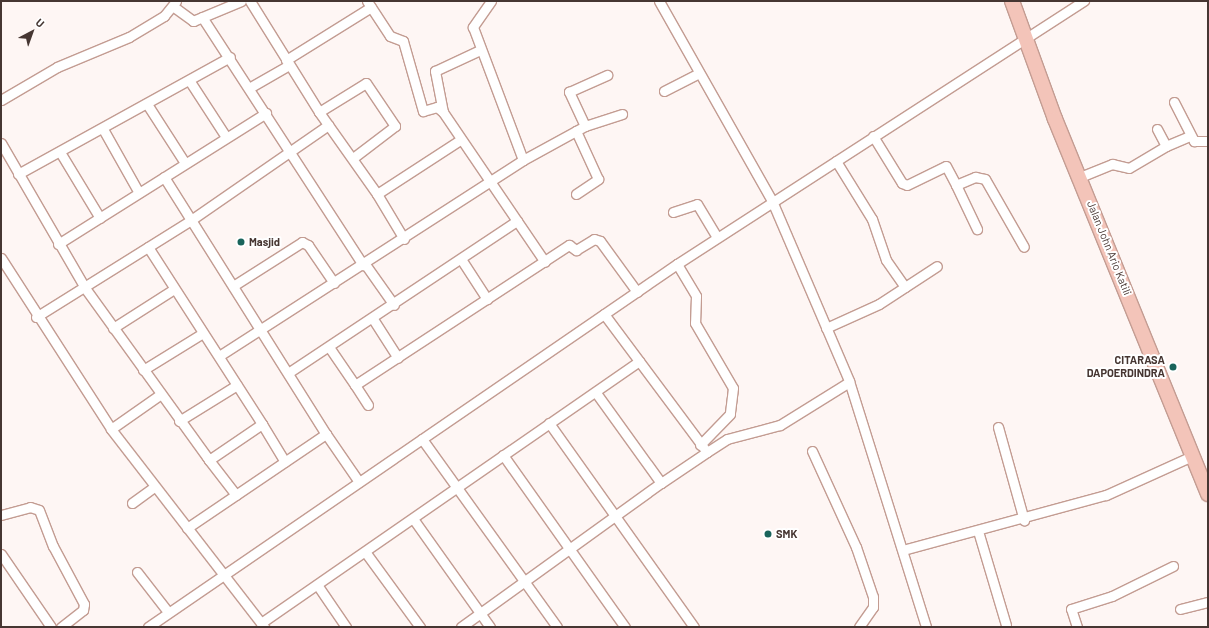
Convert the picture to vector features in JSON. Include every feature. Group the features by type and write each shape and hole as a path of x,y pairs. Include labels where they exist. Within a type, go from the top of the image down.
{"main road":[{"name":"Jalan John Ario Katili","path":"1012,1 1025,38 1080,177 1208,494"}],"street":[{"path":"1,100 56,67 129,37 175,4 193,21 241,1"},
{"path":"250,1 319,112 353,158 404,239"},
{"path":"491,1 472,28 523,160"},
{"path":"659,1 772,201 849,382 926,627"},
{"path":"148,627 222,574 677,264 772,201 1084,1"},
{"path":"249,88 369,4 390,36 403,40 423,111 437,107 443,112 460,140 545,262"},
{"path":"202,17 266,113 288,152 364,265 394,305"},
{"path":"443,112 435,71 480,50"},
{"path":"18,174 230,57"},
{"path":"664,91 699,73"},
{"path":"585,126 569,92 607,75"},
{"path":"189,80 226,137"},
{"path":"319,112 366,83 395,126 353,158"},
{"path":"1174,102 1190,136 1197,143 1208,141"},
{"path":"147,104 185,163"},
{"path":"58,244 266,113"},
{"path":"220,356 404,239 489,180 585,126 622,114"},
{"path":"36,318 191,220 328,125"},
{"path":"103,128 139,193"},
{"path":"1157,129 1166,146"},
{"path":"576,131 598,179 576,194"},
{"path":"873,136 902,183 913,184 946,166 977,229"},
{"path":"1080,177 1114,164 1129,168 1166,146 1190,136"},
{"path":"377,194 460,140"},
{"path":"1,143 58,244 85,288 179,421 236,495"},
{"path":"60,152 100,218"},
{"path":"836,161 872,219 886,260 906,287"},
{"path":"164,177 326,434 359,482"},
{"path":"956,185 975,177 985,179 1024,247"},
{"path":"673,212 697,204 718,237"},
{"path":"288,374 517,222"},
{"path":"356,385 569,245 576,250 597,239 636,292"},
{"path":"233,286 302,242 308,245 334,283"},
{"path":"148,247 174,290 220,356 285,462"},
{"path":"1,258 36,318 111,429 154,487 263,625 414,520 503,455 596,393 639,361"},
{"path":"461,259 487,299"},
{"path":"461,627 569,549 615,518 661,483 703,449 730,414 733,388 695,323 696,296 677,264"},
{"path":"826,328 906,287 938,266"},
{"path":"113,328 174,290"},
{"path":"604,314 703,449"},
{"path":"373,319 398,358"},
{"path":"143,370 203,333"},
{"path":"329,347 356,385 368,405"},
{"path":"703,449 726,439 780,425 849,382"},
{"path":"179,421 237,384"},
{"path":"596,393 661,483"},
{"path":"111,429 161,394"},
{"path":"549,423 615,518 694,627"},
{"path":"209,460 262,424"},
{"path":"998,427 1024,520"},
{"path":"187,528 326,434"},
{"path":"422,439 557,627"},
{"path":"812,451 856,547 873,597 873,607 859,627"},
{"path":"503,455 625,627"},
{"path":"903,550 1024,520 1106,495 1192,456"},
{"path":"132,503 154,487"},
{"path":"1,516 30,507 39,510 53,546 84,604 83,610 61,627"},
{"path":"414,520 490,627"},
{"path":"978,531 1006,625"},
{"path":"366,553 420,627"},
{"path":"1,554 51,627"},
{"path":"1077,627 1071,609 1112,596 1173,566"},
{"path":"137,572 168,612"},
{"path":"318,586 346,627"},
{"path":"1180,609 1208,602"}],"place":[{"name":"Masjid","path":"241,242"},
{"name":"CITARASA DAPOERDINDRA","path":"1173,367"},
{"name":"SMK","path":"768,534"}]}
